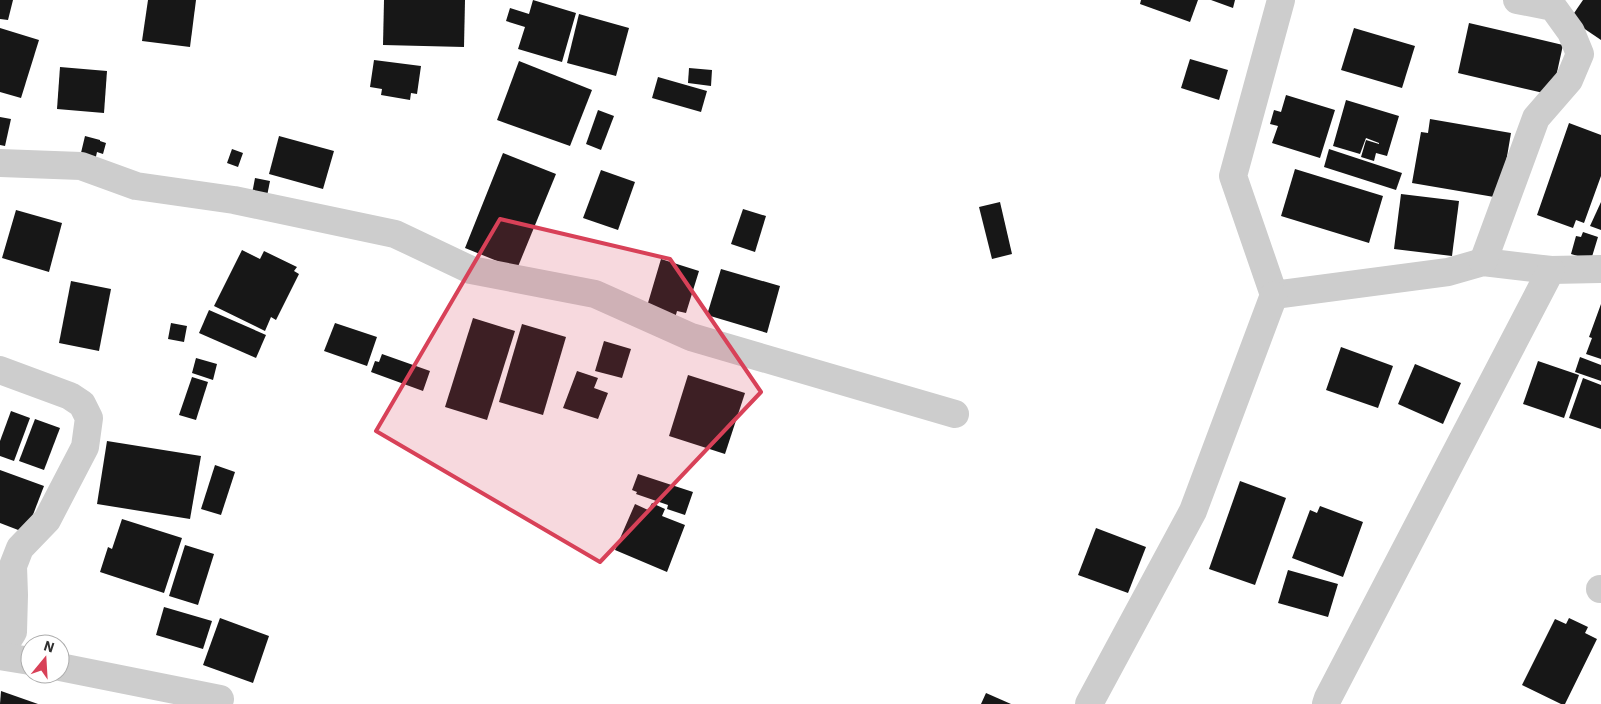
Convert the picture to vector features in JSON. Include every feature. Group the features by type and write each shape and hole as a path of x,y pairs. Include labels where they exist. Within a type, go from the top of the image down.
{"street":[{"path":"1089,704 1193,510 1274,295 1233,176 1281,0"},
{"path":"1483,262 1536,118 1569,80 1580,54 1571,32 1552,7 1517,0"},
{"path":"0,163 81,166 136,186 234,200 395,234 471,270 595,294 691,337 954,414"},
{"path":"1274,295 1448,272 1483,262 1551,270 1601,269"},
{"path":"1326,704 1551,270"},
{"path":"0,370 70,396 82,404 89,418 85,447 47,520 20,548 13,566 13,632 0,654 20,659"},
{"path":"70,670 220,700"}],"highlighted area":[{"path":"500,219 670,259 761,392 600,562 376,431"}],"building":[{"path":"0,0 13,0 8,20 0,19"},
{"path":"148,0 196,0 190,47 142,41"},
{"path":"384,0 465,0 464,47 383,45"},
{"path":"533,0 576,13 562,62 518,49 525,27 506,21 510,8 529,14"},
{"path":"1141,0 1198,0 1190,22 1140,4"},
{"path":"1211,0 1235,0 1233,8"},
{"path":"1583,0 1601,0 1601,40 1570,19"},
{"path":"579,14 629,28 616,76 567,63"},
{"path":"1469,23 1563,45 1552,95 1458,73"},
{"path":"0,28 39,40 21,98 0,92"},
{"path":"1354,28 1415,46 1402,88 1341,70"},
{"path":"1190,59 1228,70 1219,100 1181,88"},
{"path":"374,60 421,66 417,94 411,93 410,100 381,95 382,89 370,87"},
{"path":"519,61 592,90 570,146 497,120"},
{"path":"60,67 107,71 104,113 57,109"},
{"path":"689,68 712,70 711,86 688,83"},
{"path":"658,77 707,91 701,112 652,98"},
{"path":"1286,95 1335,110 1320,158 1272,143 1278,126 1270,124 1274,110 1281,112"},
{"path":"1346,100 1399,116 1387,156 1376,153 1374,161 1361,157 1366,140 1379,144 1366,138 1360,154 1333,146"},
{"path":"598,110 614,116 601,150 586,144"},
{"path":"0,117 11,119 5,146 0,145"},
{"path":"1430,119 1511,133 1500,198 1412,183 1421,132 1428,133"},
{"path":"1569,123 1601,135 1601,176 1584,223 1576,220 1573,228 1537,215"},
{"path":"85,136 106,143 103,154 97,152 95,161 80,157"},
{"path":"279,136 334,151 323,189 269,174"},
{"path":"232,149 243,153 238,167 227,163"},
{"path":"1329,149 1402,173 1396,190 1324,167"},
{"path":"503,153 556,174 517,269 465,248"},
{"path":"1295,169 1383,196 1369,243 1281,216"},
{"path":"601,170 635,182 618,230 583,218"},
{"path":"255,178 270,181 266,201 251,199"},
{"path":"1401,194 1459,201 1452,256 1394,249"},
{"path":"1000,202 1012,254 992,259 979,207"},
{"path":"1601,202 1601,230 1590,226"},
{"path":"743,209 766,216 755,252 731,244"},
{"path":"16,210 62,223 49,272 2,258"},
{"path":"1583,232 1598,237 1591,260 1571,254 1576,236 1581,237"},
{"path":"242,250 260,259 264,251 297,267 294,271 299,274 276,320 271,317 265,331 214,306"},
{"path":"661,259 699,271 686,313 677,311 674,322 645,313"},
{"path":"721,269 780,286 767,333 707,315"},
{"path":"71,281 111,289 99,351 59,343"},
{"path":"1601,304 1601,359 1586,354 1592,338 1589,337"},
{"path":"209,310 266,335 256,358 199,333"},
{"path":"473,318 515,331 487,420 445,407"},
{"path":"171,323 187,326 184,342 168,339"},
{"path":"335,323 377,337 367,366 324,351"},
{"path":"522,324 566,337 543,415 499,402"},
{"path":"604,341 631,349 622,378 595,371"},
{"path":"1341,347 1393,366 1378,408 1326,390"},
{"path":"382,354 430,371 423,391 371,372 375,361 379,362"},
{"path":"1580,357 1601,365 1601,381 1575,372"},
{"path":"196,358 217,364 213,380 192,373"},
{"path":"1538,361 1579,375 1564,418 1523,404"},
{"path":"1415,364 1461,383 1443,424 1398,404"},
{"path":"577,371 598,378 594,388 608,393 598,419 563,408"},
{"path":"688,375 745,393 725,454 669,436"},
{"path":"192,377 208,382 196,420 179,415"},
{"path":"1583,378 1601,385 1601,429 1569,418"},
{"path":"11,411 30,418 14,461 0,456 0,441"},
{"path":"35,419 60,428 44,470 19,461"},
{"path":"107,441 201,456 190,519 97,504"},
{"path":"215,465 235,472 221,515 201,509"},
{"path":"0,470 44,486 26,533 0,523"},
{"path":"638,474 693,492 685,515 667,509 668,505 636,494 637,492 632,490"},
{"path":"1240,481 1286,498 1255,585 1209,569"},
{"path":"652,503 665,509 662,516 685,525 667,572 615,550 635,504 648,510"},
{"path":"1320,506 1363,522 1343,577 1292,558 1310,510 1317,513"},
{"path":"122,519 182,538 164,593 100,572 108,547 112,549"},
{"path":"1096,528 1146,547 1128,593 1078,575"},
{"path":"185,545 214,554 198,605 169,596"},
{"path":"1288,570 1338,584 1328,617 1278,603"},
{"path":"164,607 212,621 203,649 156,635"},
{"path":"220,618 269,636 253,683 203,665"},
{"path":"1569,618 1588,627 1585,633 1597,639 1565,704 1561,704 1522,685 1555,619 1566,624"},
{"path":"1,691 38,704 0,704"},
{"path":"986,693 1011,704 981,704"}]}
